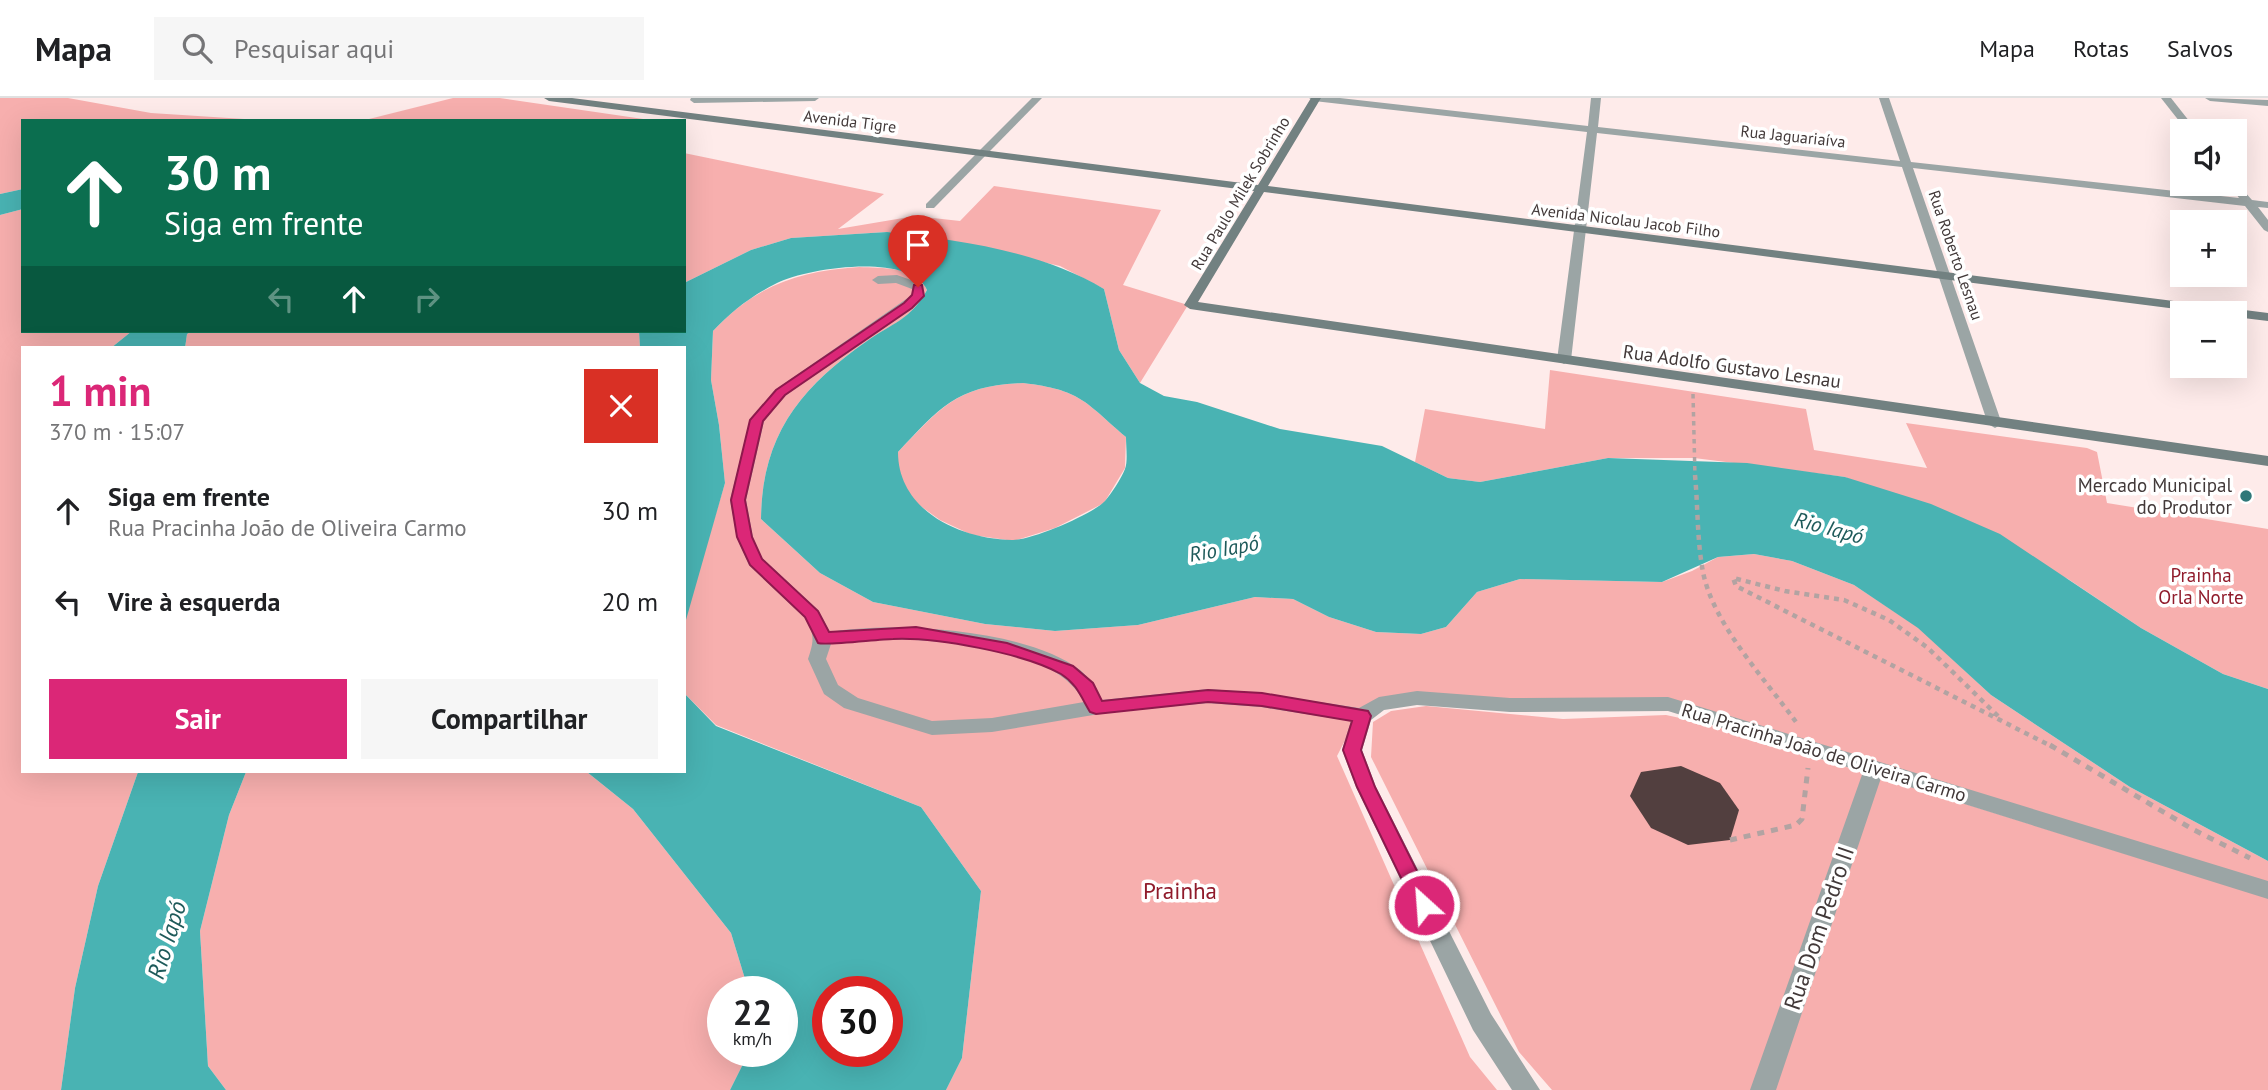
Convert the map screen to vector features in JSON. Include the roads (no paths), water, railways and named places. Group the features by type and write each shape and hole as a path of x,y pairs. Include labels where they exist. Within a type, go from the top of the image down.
{"street":[{"name":"Avenida Tigre","path":"549,98 980,154"},
{"path":"930,206 1037,98"},
{"name":"Rua Jaguariaíva","path":"1316,98 2268,205"},
{"name":"Rua Paulo Milek Sobrinho","path":"1190,305 1316,98"},
{"path":"1564,360 1596,98"},
{"name":"Rua Roberto Lesnau","path":"1884,98 1995,424"},
{"path":"2166,98 2183,119"},
{"path":"2210,98 2268,103"},
{"name":"Avenida Nicolau Jacob Filho","path":"980,154 2268,317"},
{"path":"2243,196 2268,228"},
{"path":"878,280 908,282 918,287 918,296 780,393 757,420 738,500 745,537 755,561 812,614 824,639 817,659 831,689 851,703 901,721 932,728 961,728 1096,708 1208,696 1262,699 1362,716 1352,750 1366,787 1482,1022 1527,1090"},
{"name":"Rua Adolfo Gustavo Lesnau","path":"1190,305 1995,424 2268,461"},
{"path":"824,639 839,635 916,632 991,645 1067,670 1087,687 1096,708"},
{"name":"Rua Pracinha João de Oliveira Carmo","path":"1362,716 1378,704 1417,698 1510,705 1668,704 2268,890"},
{"name":"Rua Dom Pedro II","path":"1763,1090 1875,766"}],"lane":[{"path":"674,114 695,99 815,98"}],"water":[{"path":"21,189 21,210 0,215 0,194"},
{"name":"Rio Iapó","path":"887,232 942,239 1027,256 1080,276 1104,289 1119,350 1140,383 1164,396 1197,402 1280,429 1382,446 1448,478 1480,482 1608,458 1747,463 1845,477 1931,504 2000,534 2141,628 2223,674 2268,689 2268,861 2130,787 1991,695 1918,628 1854,585 1792,561 1754,554 1718,557 1662,582 1520,579 1477,592 1446,627 1421,634 1376,632 1329,617 1293,599 1255,597 1138,625 1055,631 985,624 873,602 820,573 761,519 763,489 769,462 777,438 789,416 822,377 867,341 908,314 927,290 917,278 901,271 880,267 833,269 791,277 750,299 713,331 711,380 725,483 686,620 686,346 640,346 639,333 686,333 686,282 751,250 791,238","holes":["1023,383 1058,389 1090,406 1126,437 1125,469 1105,501 1088,513 1061,526 1021,539 992,538 972,534 935,517 920,505 908,490 901,472 898,452 952,401 982,388 1001,385"]},
{"path":"130,333 189,333 185,346 113,346"},
{"path":"686,695 716,726 921,807 981,891 962,1058 946,1090 730,1090 742,1067 798,1067 798,976 744,976 731,933 633,809 588,773 686,773"},
{"name":"Rio Iapó","path":"138,773 246,773 229,815 200,931 208,1066 226,1090 61,1090 75,988 98,886"}],"place":[{"name":"Mercado Municipal do Produtor","path":"2246,496"}],"park label":[{"name":"Prainha Orla Norte","path":"2201,586"},
{"name":"Prainha","path":"1180,891"}]}
